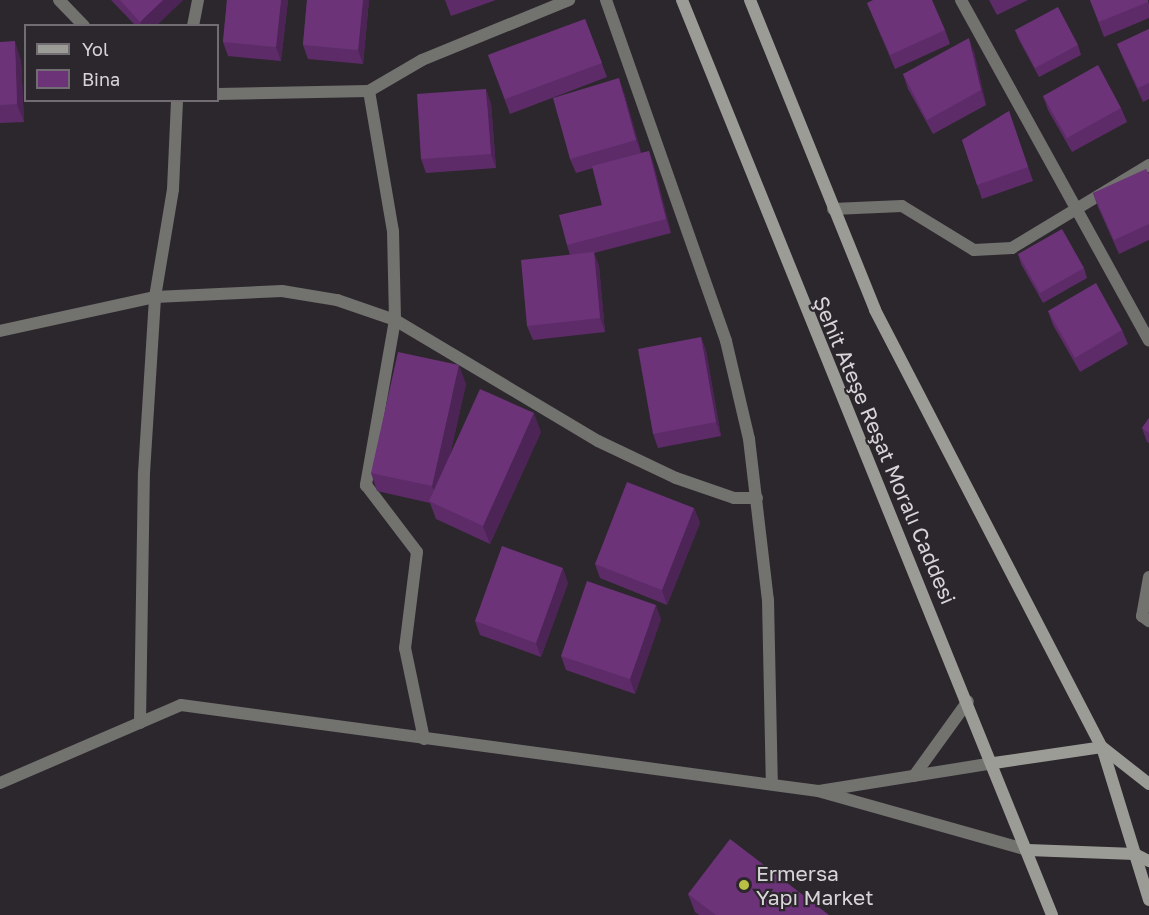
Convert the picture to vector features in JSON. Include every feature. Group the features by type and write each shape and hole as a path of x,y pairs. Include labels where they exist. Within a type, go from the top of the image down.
{"main road":[{"name":"Şehit Ateşe Reşat Moralı Caddesi","path":"682,0 994,763 1052,915"},
{"path":"750,0 832,209 875,310 1102,747 1149,900"},
{"path":"994,763 1102,747 1149,784"},
{"path":"1028,850 1135,854 1149,861"}],"street":[{"path":"59,0 82,24"},
{"path":"193,24 198,0"},
{"path":"219,94 369,91 422,60 569,0"},
{"path":"606,0 726,341 757,498 768,600 772,784"},
{"path":"961,0 1073,207 1149,340"},
{"path":"369,91 393,231 395,320 366,485 417,552 405,648 424,739"},
{"path":"140,723 144,473 155,297 172,189 177,102"},
{"path":"832,209 902,206 974,250 1012,248 1073,207 1149,165"},
{"path":"0,331 155,297 282,291 337,300 395,320 598,441 676,478 734,498 757,498"},
{"path":"1149,577 1142,616 1149,621"},
{"path":"914,776 968,701"},
{"path":"0,783 181,705 818,791 1028,850"},
{"path":"818,791 994,763"}],"building":[{"path":"120,0 163,0 140,22"},
{"path":"227,0 281,0 276,47 223,42"},
{"path":"307,0 363,0 358,50 303,45"},
{"path":"873,0 932,0 945,30 890,55 867,3"},
{"path":"1090,0 1148,0 1148,2 1099,22"},
{"path":"1058,7 1078,45 1035,68 1015,30"},
{"path":"585,19 602,63 505,99 488,55"},
{"path":"1149,29 1149,83 1138,88 1117,44"},
{"path":"969,38 981,90 927,120 903,74"},
{"path":"15,41 17,104 0,105 0,42"},
{"path":"1098,65 1121,108 1067,138 1043,96"},
{"path":"619,78 636,140 570,159 553,98"},
{"path":"486,89 491,154 421,159 417,94"},
{"path":"1009,111 1028,167 977,185 962,140"},
{"path":"649,151 666,219 567,245 559,215 602,205 592,166"},
{"path":"1146,169 1149,174 1149,224 1114,240 1093,193"},
{"path":"1062,229 1084,268 1040,293 1018,254"},
{"path":"594,252 600,318 527,326 521,260"},
{"path":"1096,283 1122,330 1075,358 1048,311"},
{"path":"701,337 716,422 653,434 638,349"},
{"path":"398,352 459,365 432,486 371,473"},
{"path":"480,389 534,413 483,526 429,501"},
{"path":"1149,418 1149,433 1142,428"},
{"path":"627,482 694,508 662,590 595,564"},
{"path":"502,546 563,568 536,643 475,621"},
{"path":"587,581 656,605 630,679 561,656"},
{"path":"730,839 829,915 716,915 688,894"}],"place":[{"name":"Ermersa Yapı Market","path":"744,885"}]}
